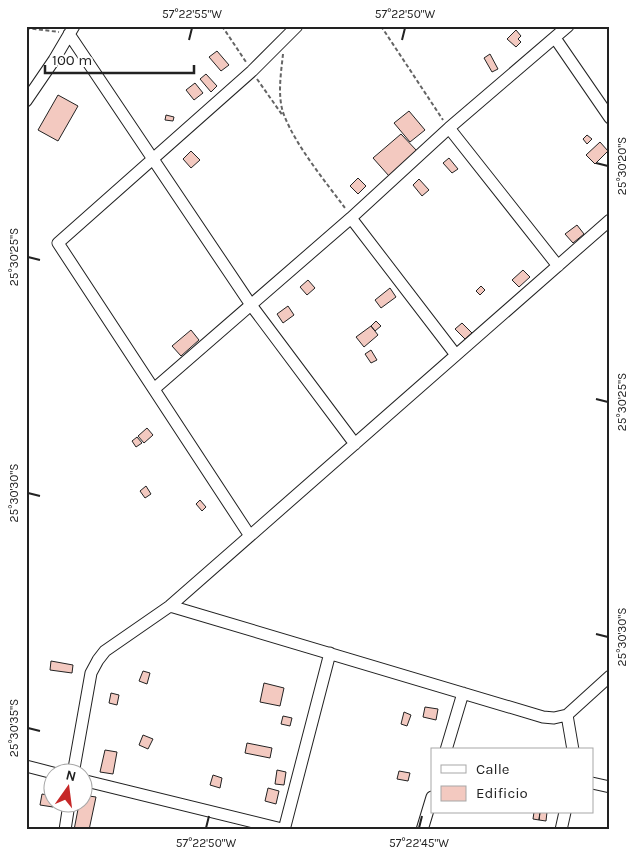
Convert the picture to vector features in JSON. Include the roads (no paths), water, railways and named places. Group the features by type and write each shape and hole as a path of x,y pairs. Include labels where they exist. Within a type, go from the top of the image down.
{"street":[{"path":"250,536 58,243 252,71 297,26"},
{"path":"154,389 351,218 449,128 568,26"},
{"path":"26,101 49,68 71,30 153,159 251,304 355,444"},
{"path":"555,38 610,118"},
{"path":"449,128 558,266"},
{"path":"351,218 456,355"},
{"path":"75,764 91,673 105,651 140,629 170,606 610,220"},
{"path":"170,606 543,717 554,718 567,715 610,676"},
{"path":"92,782 285,830 330,653"},
{"path":"447,748 463,693"},
{"path":"567,715 573,748"},
{"path":"26,766 42,770"},
{"path":"594,783 610,787"},
{"path":"422,830 431,800"},
{"path":"65,830 67,814"},
{"path":"561,830 565,814"}]}
